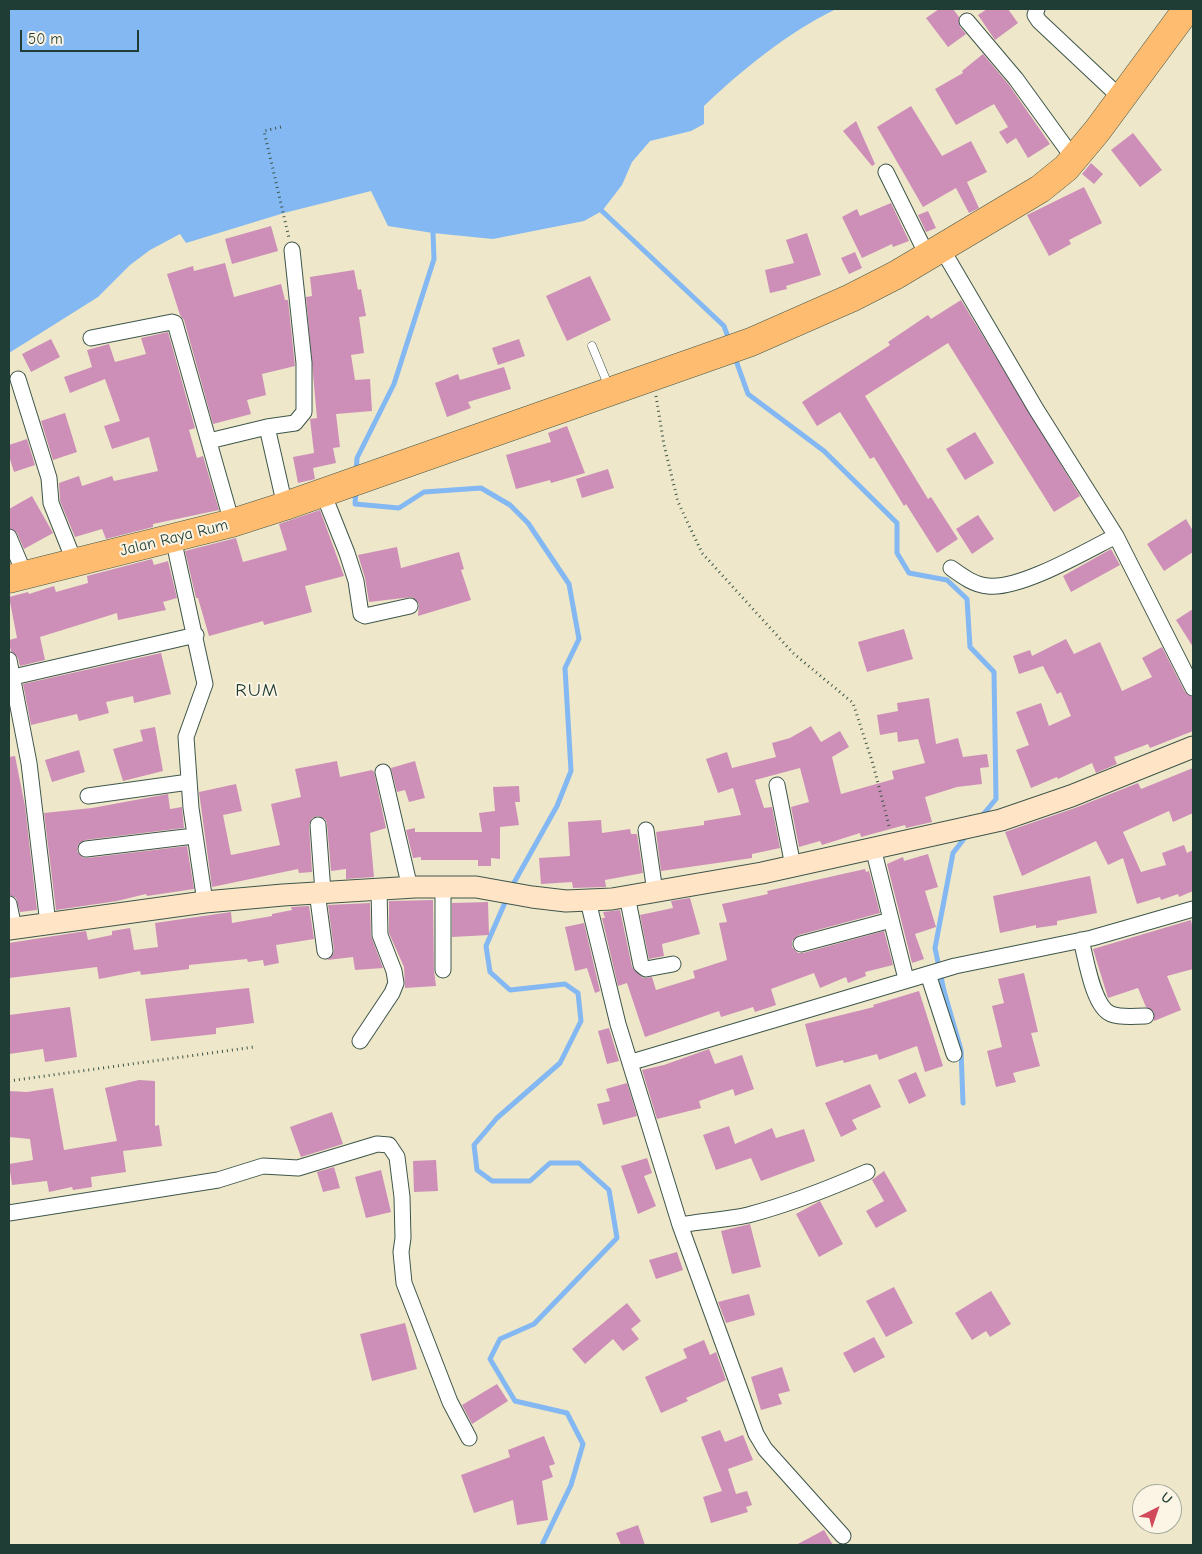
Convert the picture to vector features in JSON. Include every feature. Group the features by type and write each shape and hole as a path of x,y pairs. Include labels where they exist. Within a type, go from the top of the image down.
{"highway":[{"name":"Jalan Raya Rum","path":"17,577 232,523 285,506 751,342 851,298 935,253 1040,189 1074,159 1187,17"}],"street":[{"path":"1037,9 1035,15 1039,21 1122,99"},
{"path":"967,21 1016,79 1074,159"},
{"path":"886,172 935,253 1116,536 1193,688"},
{"path":"209,442 295,422 304,412 304,363 292,250"},
{"path":"91,338 172,322 175,323 232,523"},
{"path":"18,379 51,483 51,503 75,563"},
{"path":"267,427 285,506"},
{"path":"330,490 356,581 361,614 366,616 410,606"},
{"path":"951,568 975,583 988,586 1013,584 1070,560 1116,536"},
{"path":"9,537 17,577"},
{"path":"173,538 196,635 205,684 186,737 194,836 205,902"},
{"path":"11,677 196,635"},
{"path":"9,660 29,763 48,924"},
{"path":"9,904 11,928 205,902 320,892 476,887 532,897 588,901 627,896 792,866 1000,820 1071,796 1193,747"},
{"path":"383,772 410,888"},
{"path":"88,796 189,782"},
{"path":"777,785 792,866"},
{"path":"318,825 324,951"},
{"path":"646,830 655,892"},
{"path":"86,849 194,836"},
{"path":"873,848 906,979"},
{"path":"443,887 443,970"},
{"path":"360,1041 392,993 396,983 394,971 380,935 379,889"},
{"path":"627,896 641,965 646,969 673,964"},
{"path":"588,901 616,1014 680,1225 759,1441 843,1536"},
{"path":"632,1062 931,972 1081,940 1193,909"},
{"path":"800,944 891,920"},
{"path":"1081,940 1093,988 1109,1014 1117,1016 1146,1016"},
{"path":"931,972 954,1054"},
{"path":"9,1213 218,1180 263,1166 298,1168 377,1144 389,1145 397,1157 402,1197 403,1238 400,1252 404,1283 450,1402 469,1438"},
{"path":"680,1225 740,1216 778,1207 813,1195 867,1172"}],"lane":[{"path":"592,346 611,392"}],"path":[{"path":"280,127 264,131 292,250"},
{"path":"648,378 656,394 664,445 678,502 702,553 793,653 853,703 873,764 894,844"},
{"path":"9,1081 254,1047"}],"water":[{"path":"9,9 836,9 783,40 734,79 704,106 704,124 691,131 650,141 632,162 622,185 602,211 584,221 493,239 433,233 388,226 371,191 284,213 186,243 180,234 150,250 130,265 98,297 9,353"}],"building":[{"path":"939,9 953,9 959,17 960,27 966,34 948,47 926,18"},
{"path":"987,9 1008,9 1018,23 995,40 978,15"},
{"path":"983,54 1009,85 1050,144 1028,158 1016,138 1007,144 999,132 1008,127 994,104 956,125 935,89 963,73 962,71"},
{"path":"911,106 942,156 971,141 987,172 967,182 979,208 969,213 956,188 923,207 877,127"},
{"path":"856,121 875,164 872,166 843,131"},
{"path":"1133,133 1162,170 1140,187 1111,150"},
{"path":"1091,163 1103,174 1094,184 1082,174"},
{"path":"1084,187 1102,223 1069,240 1071,244 1049,256 1027,215"},
{"path":"891,203 909,241 893,247 892,244 862,258 842,217 857,209 860,216"},
{"path":"928,211 936,228 926,232 918,215"},
{"path":"271,226 278,251 232,264 225,239"},
{"path":"807,233 821,275 786,286 787,289 770,293 765,270 794,263 786,240"},
{"path":"855,252 862,268 849,274 841,258"},
{"path":"225,263 234,297 281,284 285,300 288,300 295,366 262,374 266,395 247,400 251,414 213,424 184,320 180,315 167,274 193,266 194,271"},
{"path":"354,270 358,290 361,289 366,316 359,317 364,353 351,355 355,380 370,379 372,411 336,414 340,447 333,448 336,463 313,468 315,479 298,483 293,457 314,453 310,419 317,418 306,297 312,296 310,277"},
{"path":"590,276 611,320 567,341 546,296"},
{"path":"961,300 1080,496 1054,512 948,343 865,396 928,499 931,497 958,539 937,553 906,504 904,506 874,457 870,459 840,412 817,426 802,402 890,345 888,342 928,315 931,319"},
{"path":"168,332 195,428 189,430 197,458 203,456 219,510 153,524 153,527 106,539 102,529 75,537 60,501 59,483 79,476 82,486 112,476 114,481 158,471 149,437 112,449 104,426 120,421 105,379 70,393 64,377 92,367 87,350 109,344 115,362 146,354 141,338"},
{"path":"51,339 60,357 31,372 22,354"},
{"path":"519,339 525,356 498,365 492,348"},
{"path":"504,367 511,389 468,402 471,408 447,417 435,383 458,374 460,380"},
{"path":"65,413 77,452 53,460 41,421"},
{"path":"567,426 585,473 551,483 550,480 516,489 506,455 551,442 548,433"},
{"path":"975,432 994,463 965,480 946,449"},
{"path":"27,439 35,465 14,472 9,456 9,445"},
{"path":"608,469 614,488 582,498 576,479"},
{"path":"32,496 53,533 24,549 17,533 9,528 9,509"},
{"path":"320,510 344,576 305,586 312,612 264,625 263,621 209,636 198,598 196,598 185,551 236,538 243,562 287,550 279,524"},
{"path":"978,515 994,539 972,554 956,529"},
{"path":"1186,519 1193,531 1193,552 1164,571 1147,544"},
{"path":"397,547 401,568 459,552 464,569 461,570 471,600 418,616 419,604 412,597 369,602 365,578 358,555"},
{"path":"1111,549 1120,565 1071,592 1063,576"},
{"path":"152,559 154,565 168,561 177,598 163,602 166,610 118,620 117,613 40,637 45,660 20,666 18,658 11,651 9,643 9,640 17,638 9,597 28,592 29,594 54,586 56,592 88,583 87,576"},
{"path":"1193,609 1193,647 1176,620"},
{"path":"904,629 913,659 867,672 858,642"},
{"path":"1066,639 1074,654 1100,642 1122,691 1152,677 1142,658 1162,647 1185,692 1193,697 1193,731 1150,748 1148,744 1114,757 1117,764 1096,773 1092,763 1058,779 1057,777 1031,788 1016,750 1029,745 1016,712 1041,703 1049,726 1071,716 1061,692 1057,694 1043,666 1019,674 1013,656 1030,650 1032,656"},
{"path":"161,653 171,694 134,703 133,696 106,702 109,713 79,721 77,714 31,725 23,684"},
{"path":"929,698 936,744 958,738 963,757 987,754 989,767 980,768 982,784 957,787 925,797 932,822 906,828 905,825 861,837 860,833 822,845 820,841 799,847 791,807 809,802 800,768 755,780 764,808 772,807 780,848 752,854 752,858 661,871 656,832 704,825 704,821 741,815 733,788 718,793 706,759 727,752 732,768 776,757 772,743 790,738 811,726 821,742 840,731 849,747 832,757 841,794 894,779 892,771 925,763 918,739 898,742 897,732 880,735 877,715 898,711 897,703"},
{"path":"155,727 163,771 123,781 113,749 143,741 140,730"},
{"path":"79,750 85,772 52,782 45,760"},
{"path":"15,756 25,806 37,910 20,912 16,898 9,895 9,757"},
{"path":"337,761 340,777 372,770 374,772 386,828 370,833 374,877 346,879 346,869 331,871 327,824 325,819 318,816 312,818 309,825 312,872 299,873 298,869 212,887 199,792 236,784 242,811 223,815 231,855 280,845 271,804 301,797 295,769"},
{"path":"415,761 425,798 409,802 405,790 397,792 391,768"},
{"path":"1193,768 1193,813 1173,822 1169,811 1123,832 1141,872 1166,865 1162,853 1184,845 1187,853 1193,850 1193,891 1179,897 1178,894 1161,900 1160,897 1137,904 1123,858 1108,865 1096,841 1022,876 1005,832 1075,808 1138,783 1141,789"},
{"path":"519,786 520,802 515,802 519,825 500,827 500,859 491,858 491,866 478,866 478,860 421,860 421,857 413,858 406,830 415,828 415,832 482,832 479,813 495,811 493,787"},
{"path":"168,794 170,809 182,807 184,828 85,840 78,845 77,851 82,857 87,858 187,846 194,889 147,896 146,894 117,901 56,910 44,813 92,808"},
{"path":"601,820 602,833 630,829 631,834 637,834 643,873 605,880 606,887 573,888 572,882 541,884 539,858 570,856 568,822"},
{"path":"928,854 938,887 925,891 936,927 915,934 924,959 912,963 887,864 903,857 904,861"},
{"path":"865,869 866,872 869,871 880,913 799,935 792,941 792,947 798,953 803,953 884,931 893,965 865,972 866,976 848,983 846,977 820,988 814,973 771,989 776,1005 755,1012 753,1007 721,1017 719,1011 645,1037 627,983 618,986 602,918 605,918 603,912 620,910 632,967 643,978 652,977 656,990 695,978 693,971 727,960 719,923 727,922 722,904 768,894 767,891"},
{"path":"1090,876 1097,913 1057,921 1057,925 1036,928 1036,925 1000,933 993,896"},
{"path":"690,898 700,934 662,944 664,956 649,959 640,915 673,908 671,901"},
{"path":"433,900 436,986 405,988 404,967 389,933 389,901"},
{"path":"488,902 489,935 452,937 452,903"},
{"path":"370,903 371,936 383,968 355,970 353,957 327,960 333,955 334,950 328,905"},
{"path":"309,906 314,939 276,945 279,963 264,966 263,960 248,962 247,959 189,965 189,969 141,975 140,971 99,979 97,967 9,978 9,943 86,931 88,940 112,935 112,931 130,928 134,950 158,947 155,923 231,912 232,923 272,916 272,914 292,910 291,907"},
{"path":"1191,920 1193,930 1193,969 1167,976 1181,1010 1154,1021 1154,1012 1146,1007 1138,988 1108,998 1093,949"},
{"path":"584,923 600,991 595,993 587,968 575,971 565,927"},
{"path":"1024,973 1038,1032 1031,1033 1040,1066 1013,1073 1016,1082 996,1087 987,1051 1002,1047 992,1006 1004,1003 998,979"},
{"path":"249,988 254,1023 216,1028 216,1034 151,1041 145,999"},
{"path":"919,991 943,1066 925,1072 917,1046 879,1060 877,1054 844,1063 843,1060 816,1067 805,1024 874,1007 873,1005"},
{"path":"70,1007 77,1057 45,1062 43,1049 9,1054 9,1015"},
{"path":"609,1028 619,1061 607,1064 598,1031"},
{"path":"709,1049 715,1064 742,1055 754,1089 735,1096 733,1089 699,1101 701,1108 657,1119 642,1070 664,1065"},
{"path":"916,1072 926,1096 909,1104 898,1080"},
{"path":"139,1080 155,1081 155,1126 159,1125 162,1146 123,1151 126,1172 91,1177 92,1187 73,1190 72,1187 49,1192 47,1181 12,1185 9,1164 33,1160 30,1139 9,1137 9,1091 27,1092 53,1088 64,1150 117,1141 105,1088"},
{"path":"627,1083 637,1116 603,1125 597,1104 610,1101 606,1089"},
{"path":"870,1084 881,1107 852,1120 857,1129 841,1137 825,1103"},
{"path":"332,1112 343,1144 301,1157 290,1127"},
{"path":"729,1126 735,1144 772,1128 776,1138 804,1129 815,1161 761,1181 751,1158 716,1170 703,1135"},
{"path":"647,1158 652,1173 644,1176 656,1206 638,1214 621,1166"},
{"path":"436,1160 438,1191 414,1192 413,1161"},
{"path":"334,1167 340,1188 323,1192 317,1172"},
{"path":"381,1170 391,1212 366,1218 355,1177"},
{"path":"884,1171 907,1211 876,1228 866,1211 884,1201 872,1180"},
{"path":"820,1201 843,1244 819,1257 796,1214"},
{"path":"750,1224 761,1267 732,1274 721,1231"},
{"path":"677,1252 683,1270 656,1279 649,1260"},
{"path":"894,1287 913,1323 886,1337 866,1301"},
{"path":"991,1291 1011,1324 990,1337 986,1331 972,1340 955,1313"},
{"path":"749,1294 755,1315 726,1323 718,1302"},
{"path":"627,1303 641,1321 631,1329 639,1339 623,1351 613,1339 585,1364 572,1349"},
{"path":"405,1323 417,1369 372,1381 360,1334"},
{"path":"874,1337 885,1357 854,1373 843,1353"},
{"path":"704,1340 710,1355 716,1352 726,1380 686,1398 688,1401 661,1413 645,1377 687,1358 683,1349"},
{"path":"782,1367 790,1391 778,1394 782,1404 761,1410 751,1377"},
{"path":"497,1384 508,1401 472,1424 462,1405"},
{"path":"720,1430 725,1442 743,1435 753,1460 728,1469 736,1494 747,1491 752,1505 746,1507 748,1512 711,1523 703,1497 722,1491 701,1437"},
{"path":"544,1436 555,1464 549,1466 553,1477 542,1481 548,1520 517,1525 513,1500 474,1513 461,1475 510,1457 508,1450"},
{"path":"638,1525 645,1545 621,1545 616,1533"},
{"path":"824,1530 833,1545 796,1545"}],"waterway":[{"path":"602,211 724,326 729,340"},
{"path":"356,473 357,458 394,384 434,259 433,233"},
{"path":"734,355 748,394 824,451 897,523 897,553 909,573 947,580 967,599 970,647 994,672 996,799 981,817"},
{"path":"356,489 355,504 399,508 424,492 481,488 510,505 528,523 569,584 579,639 565,668 571,771 557,806 511,888"},
{"path":"963,1103 961,1050 944,991 935,948 953,853 967,835"},
{"path":"507,898 486,946 490,972 510,990 565,984 578,993 581,1021 560,1063 497,1118 474,1145 477,1170 492,1181 530,1181 550,1163 579,1163 609,1190 617,1238 534,1324 500,1339 490,1359 515,1401 567,1413 583,1444 571,1485 542,1545"}],"district":[{"name":"RUM","path":"257,691"}]}
